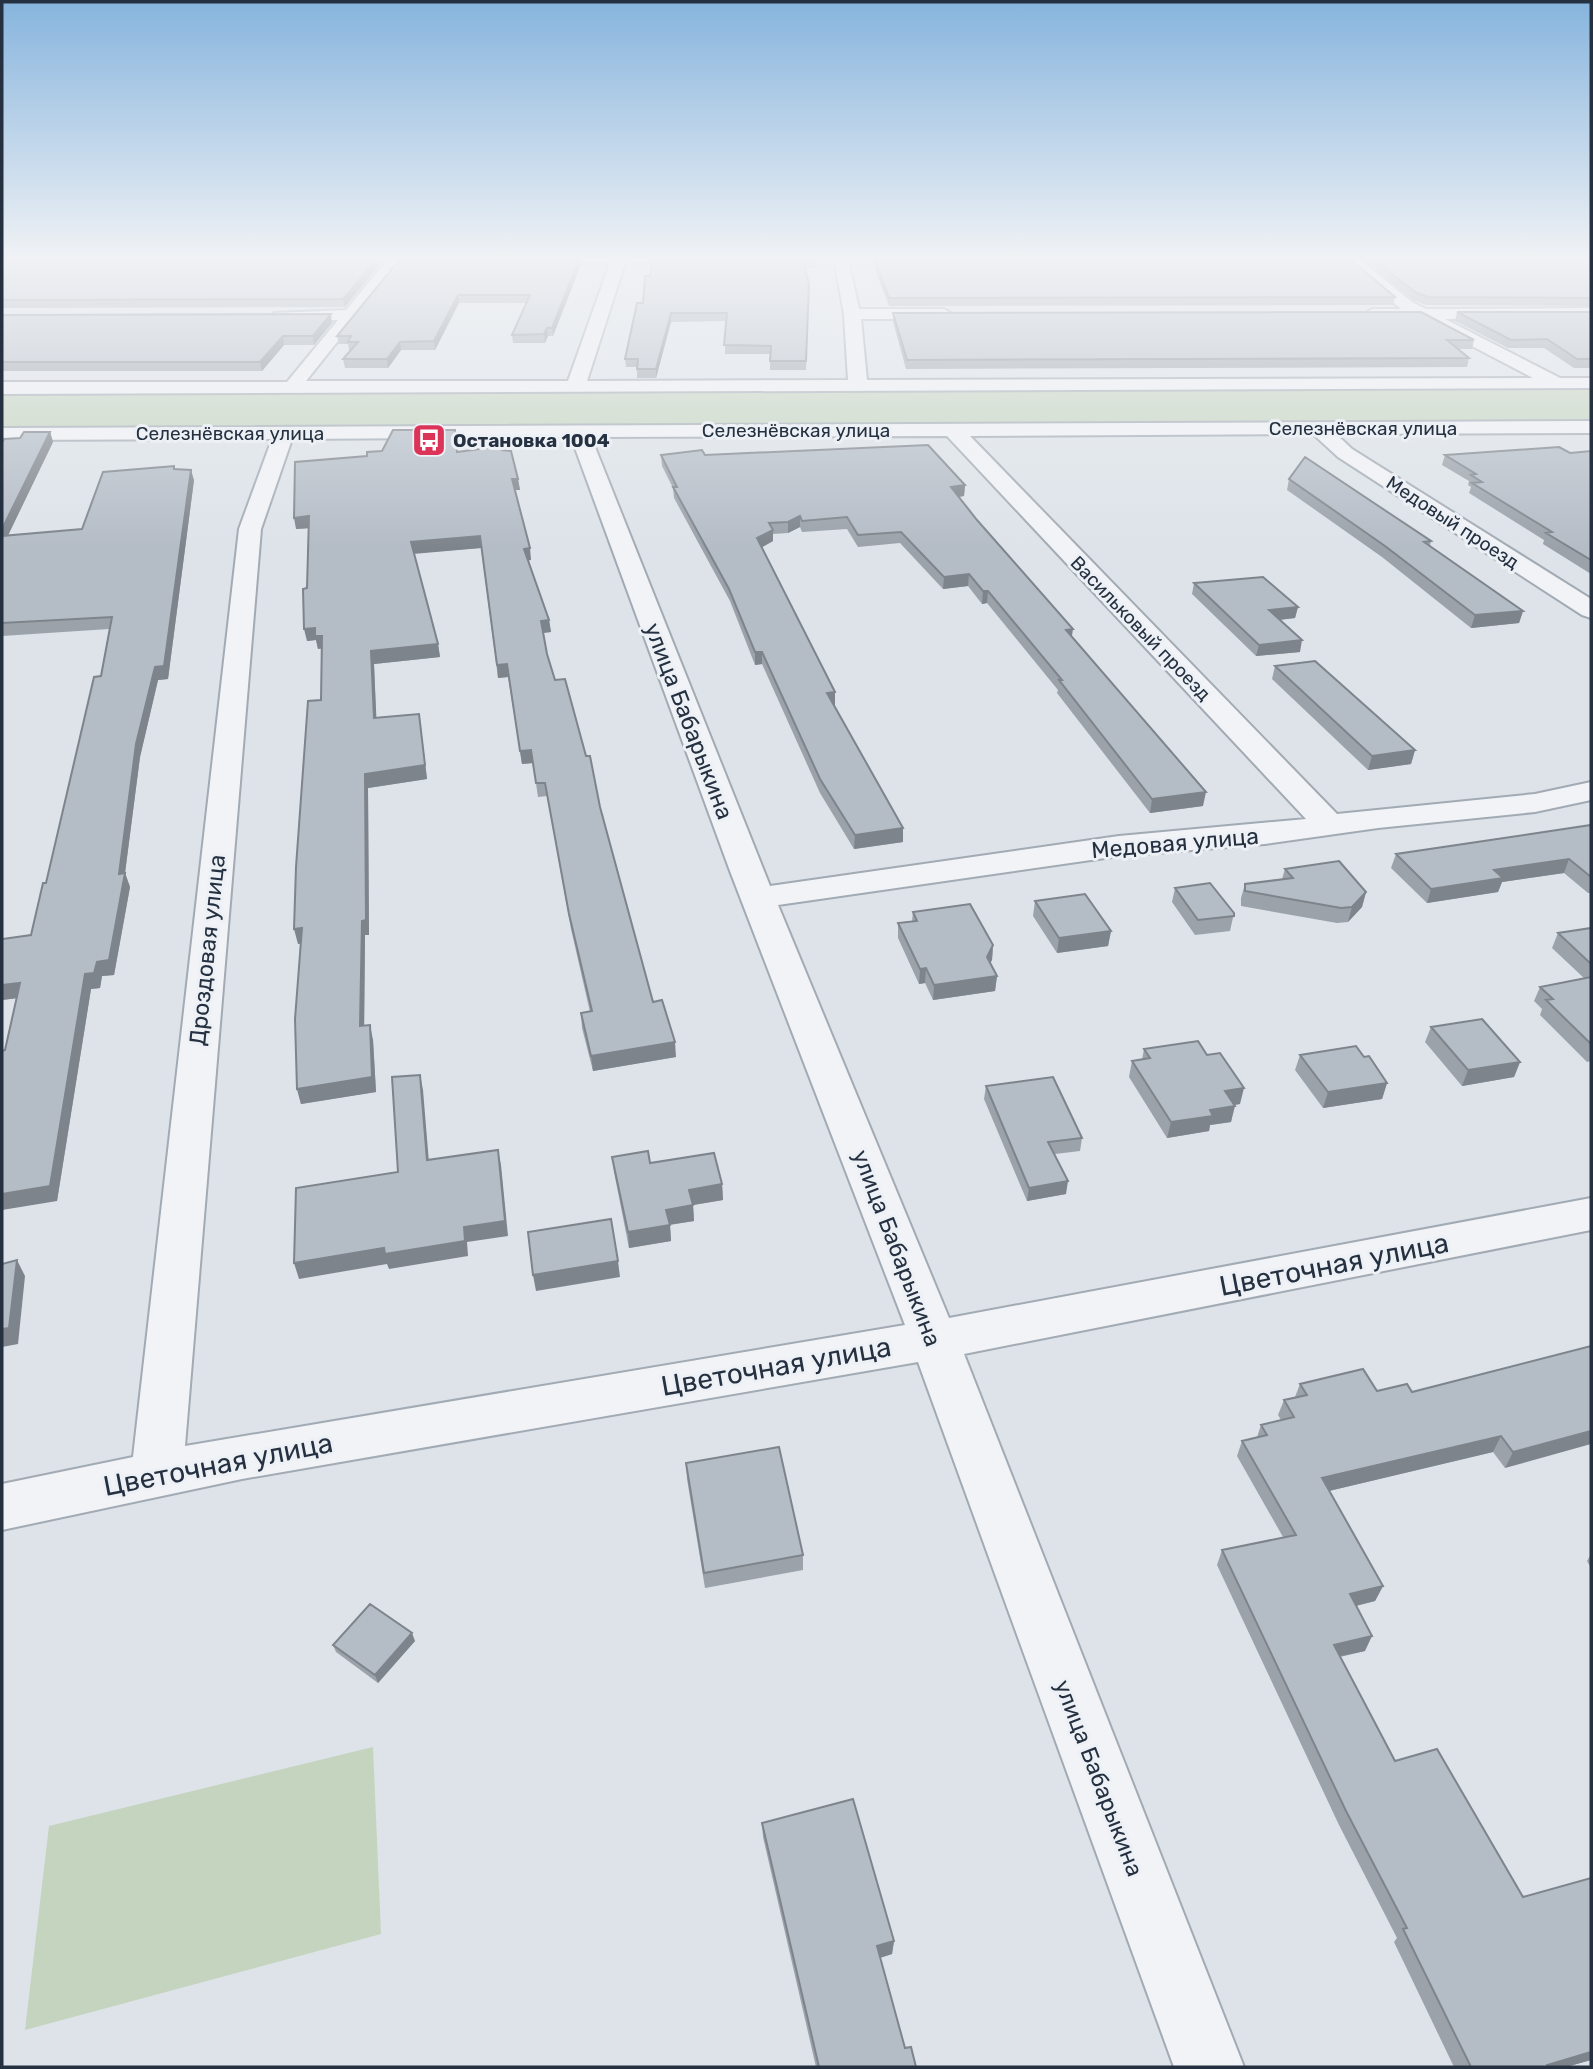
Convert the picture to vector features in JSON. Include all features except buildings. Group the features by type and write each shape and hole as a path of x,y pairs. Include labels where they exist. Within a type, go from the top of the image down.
{"street":[{"path":"293,386 318,356"},
{"path":"575,388 586,356"},
{"path":"856,356 858,385"},
{"path":"1503,356 1557,383"},
{"path":"2,388 1591,383"},
{"name":"Селезнёвская улица","path":"2,434 1591,427"},
{"name":"Медовый проезд","path":"1318,428 1345,453 1591,610"},
{"name":"Васильковый проезд","path":"953,430 1331,826"},
{"name":"улица Бабарыкина","path":"579,432 758,898 933,1339 1209,2067"},
{"name":"Дроздовая улица","path":"158,1474 162,1403 250,529 284,433"},
{"name":"Медовая улица","path":"758,898 1119,846 1265,834 1378,818 1535,803 1591,791"},
{"name":"Цветочная улица","path":"2,1507 256,1455 1015,1326 1591,1214"}],"green space":[{"path":"1591,387 1591,420 2,428 2,390"},
{"path":"373,1747 381,1934 25,2030 49,1826"}],"place":[{"name":"Остановка 1004","path":"429,440"}]}
